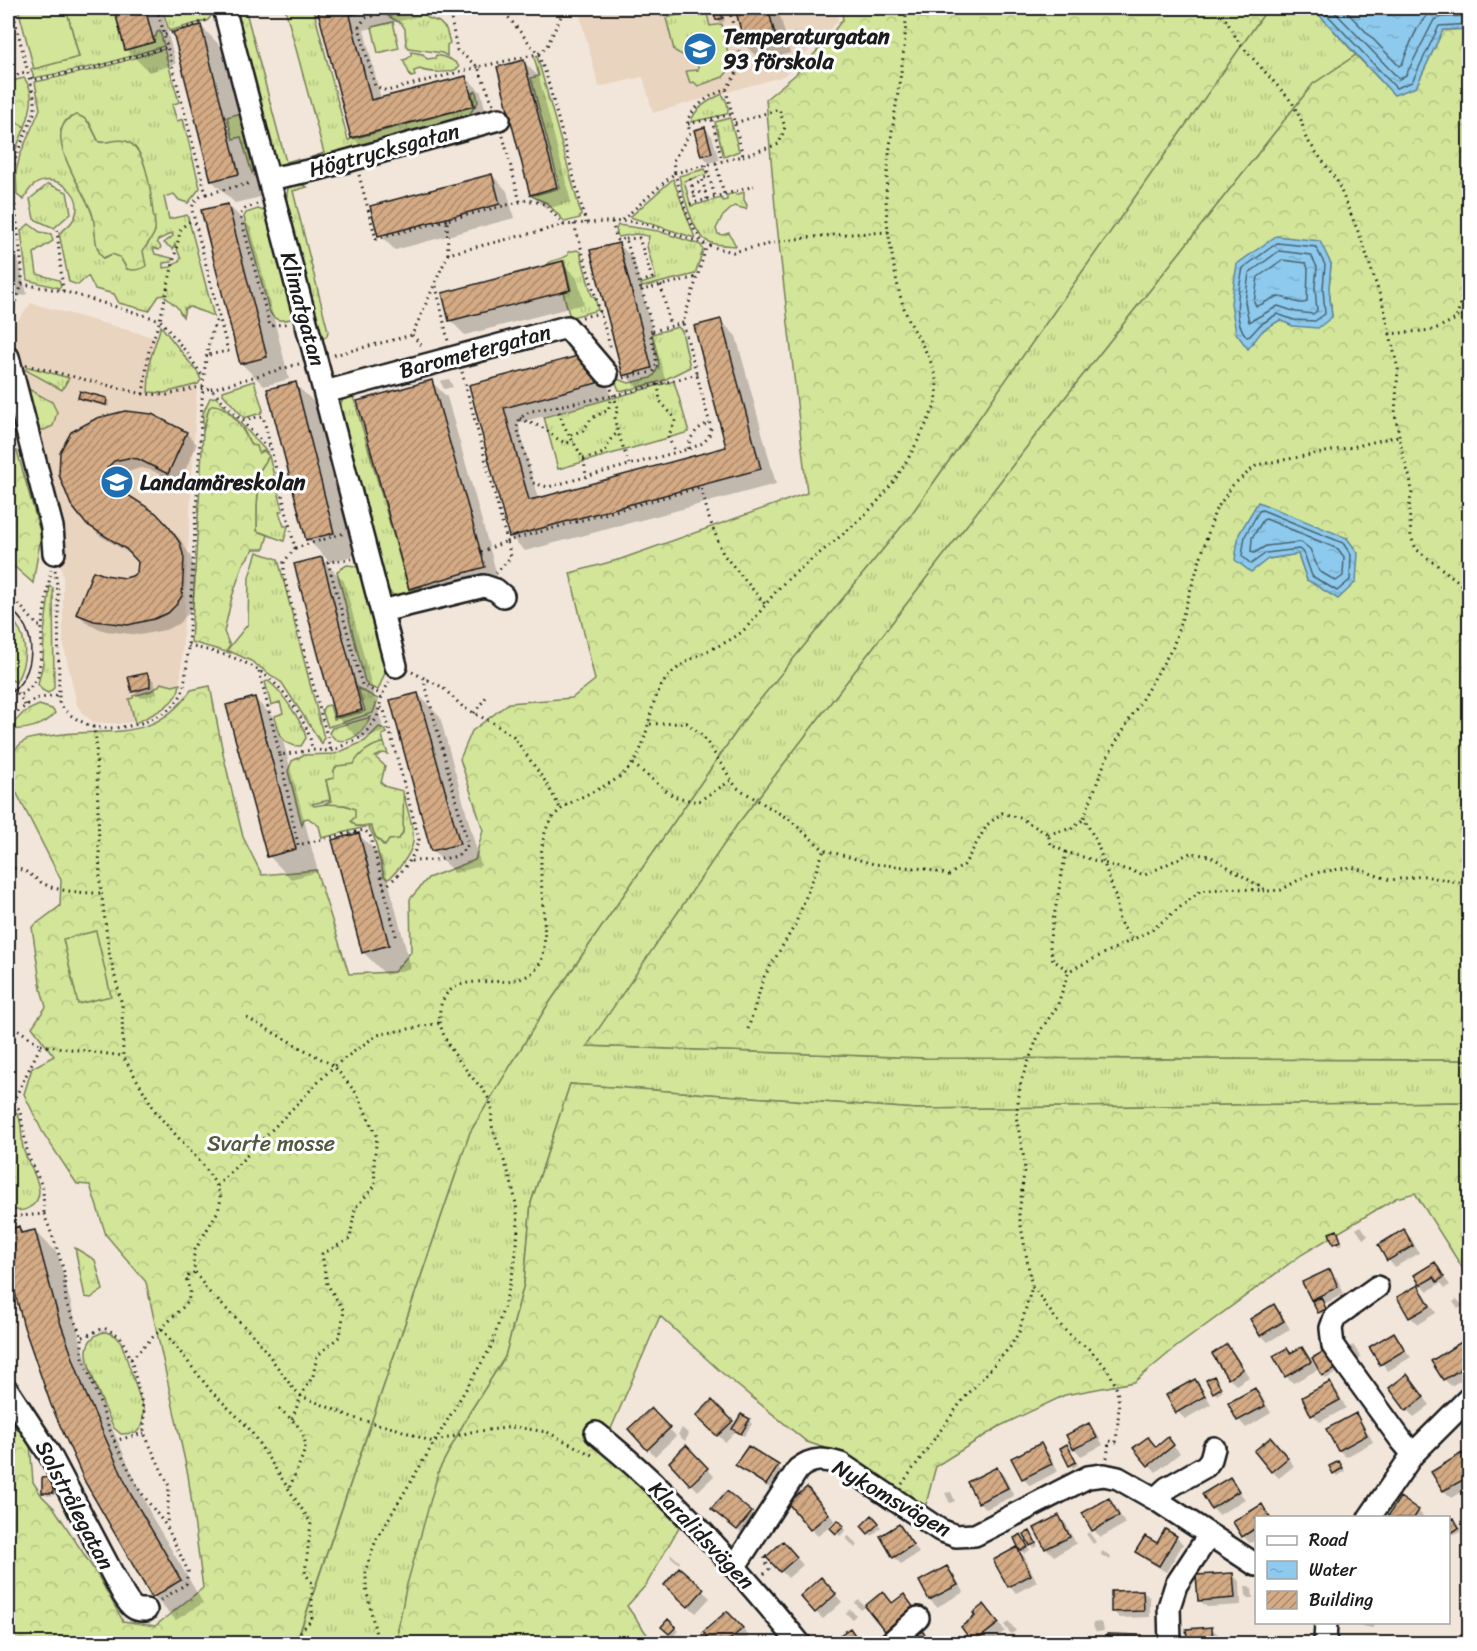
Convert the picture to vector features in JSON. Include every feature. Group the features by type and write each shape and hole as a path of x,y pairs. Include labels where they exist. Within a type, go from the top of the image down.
{"street":[{"name":"Klimatgatan","path":"218,12 275,201 396,666"},
{"name":"Högtrycksgatan","path":"269,179 318,170 499,119"},
{"name":"Barometergatan","path":"325,392 373,388 410,377 454,353 567,327 614,375"},
{"path":"9,360 52,527 54,553"},
{"path":"382,611 431,591 474,582 496,590 503,596"},
{"path":"1377,1287 1335,1317 1331,1328 1333,1346 1413,1454"},
{"name":"Solstrålegatan","path":"8,1391 50,1455 130,1607 146,1610"},
{"path":"1370,1516 1413,1454 1466,1406"},
{"name":"Klaralidsvägen","path":"604,1439 735,1566 800,1644"},
{"path":"1155,1499 1167,1488 1206,1466 1214,1448"},
{"name":"Nykomsvägen","path":"735,1566 796,1472 812,1460 822,1459 841,1464 940,1530 956,1536 975,1535 1088,1477 1104,1475 1118,1478 1155,1499 1255,1564"},
{"path":"1170,1644 1169,1606 1176,1585 1209,1535"},
{"path":"889,1644 918,1618"},
{"path":"1325,1644 1326,1624"}],"path":[{"path":"8,324 22,284 10,178 16,156 35,111 34,90 12,8"},
{"path":"157,8 206,194"},
{"path":"402,8 365,18 359,27 375,86 387,91 478,67 457,50 449,8"},
{"path":"501,8 538,54 546,74 586,223"},
{"path":"538,54 546,48 565,8"},
{"path":"698,375 612,396 531,411 520,418 517,427 533,483 548,487 675,453 707,440 710,435 710,423 698,375 683,323 706,248 685,209 673,161 690,133 687,120 703,101 726,90 741,66 729,8"},
{"path":"378,1644 366,1588 366,1569 376,1540 491,1347 501,1317 518,1241 515,1197 492,1128 490,1103 483,1089 453,1051 440,1023 442,1002 455,987 471,982 510,981 529,974 538,967 542,958 543,940 541,862 543,838 549,822 560,808 608,785 633,764 640,753 650,724 655,697 669,675 684,664 742,632 786,581 843,535 879,500 894,481 935,406 938,395 937,377 934,366 904,309 888,232 887,186 906,8"},
{"path":"1223,8 1223,15 1240,44 1292,102 1301,120 1306,138 1337,181 1362,241 1384,308 1398,369 1395,413 1398,436 1412,492 1408,507 1411,537 1416,549 1459,582 1470,595"},
{"path":"165,35 218,12"},
{"path":"28,72 33,80 94,68 168,47"},
{"path":"8,83 21,73 28,72"},
{"path":"726,90 743,156"},
{"path":"620,222 675,173 743,156 779,144 785,127 778,109 735,123"},
{"path":"688,124 732,114"},
{"path":"712,120 722,161"},
{"path":"355,159 376,239 527,200 545,204 564,225"},
{"path":"716,162 724,194"},
{"path":"706,165 715,197"},
{"path":"708,199 702,178 709,176"},
{"path":"208,355 228,351 193,219 193,204 206,194 269,179"},
{"path":"690,180 696,202"},
{"path":"692,186 703,181"},
{"path":"711,184 721,182"},
{"path":"690,204 754,186"},
{"path":"693,193 706,192"},
{"path":"275,201 251,206 240,215 270,326 306,319"},
{"path":"143,394 149,350 159,320 181,228 193,219"},
{"path":"334,355 412,335 448,254 447,220"},
{"path":"612,222 616,240 639,238 652,278 638,283"},
{"path":"448,254 564,225 586,223 645,224 733,252 788,240 888,232"},
{"path":"57,230 63,291"},
{"path":"626,238 653,331"},
{"path":"1389,334 1433,330 1456,319 1470,270"},
{"path":"642,291 697,277"},
{"path":"22,284 63,291 159,320 188,354 201,374 206,374"},
{"path":"436,285 512,557 474,582"},
{"path":"660,285 670,326"},
{"path":"54,553 58,604 58,695 63,710 93,727 114,729 133,726 170,708 183,691 188,646 203,388 210,338 218,317"},
{"path":"614,375 632,378 653,372 656,369 656,356 650,332 683,323"},
{"path":"412,335 425,349"},
{"path":"9,360 143,394 167,394 196,388 211,389 299,364"},
{"path":"658,384 660,401 675,418 668,436 675,453"},
{"path":"211,389 266,446 270,445"},
{"path":"571,435 583,430 592,418 608,410 612,396"},
{"path":"557,406 561,420 583,458 586,476"},
{"path":"243,420 263,416 295,548"},
{"path":"520,418 543,428 559,441 566,444 574,442"},
{"path":"688,449 689,441 696,432 704,424 710,423"},
{"path":"583,458 605,453 613,436 618,433"},
{"path":"650,724 687,723 703,736 736,787 790,820 824,850 874,864 926,869 949,875 964,865 987,825 1002,813 1020,818 1048,834 1073,828 1084,819 1106,759 1173,647 1215,511 1233,485 1257,465 1398,436"},
{"path":"481,552 507,541 701,487 709,518 723,554 765,604"},
{"path":"331,751 284,577 284,562 295,548 361,528"},
{"path":"20,696 30,688 38,676 42,626 54,553"},
{"path":"369,558 328,562 362,685 382,695"},
{"path":"8,598 18,603 38,626 42,626"},
{"path":"188,646 232,656 260,671 276,683 308,731 312,750"},
{"path":"280,755 312,750 331,751 362,737 377,718 382,695 396,666 442,687 464,708 513,736 560,808"},
{"path":"260,671 298,845 364,830 368,832 397,940"},
{"path":"410,861 437,860 458,856 468,844 425,684 428,679"},
{"path":"8,685 20,696 25,705"},
{"path":"8,719 35,699 58,695"},
{"path":"474,713 487,696"},
{"path":"380,708 384,710 419,839 410,861 400,874 384,888"},
{"path":"93,727 96,739 101,893 109,952 122,1005 123,1056 157,1114 203,1165 217,1186 221,1199 218,1212 195,1250 193,1260 195,1272 208,1292 257,1339 301,1396 357,1419 397,1429 433,1442 471,1432 515,1426 548,1432 592,1455 604,1439"},
{"path":"633,764 673,796 697,802 732,780"},
{"path":"1084,819 1104,862 1116,898 1119,921 1132,939"},
{"path":"1048,834 1051,844 1066,852 1145,875 1190,853 1210,856 1267,891"},
{"path":"748,1029 764,977 795,925 824,850"},
{"path":"1066,852 1049,943 1053,960 1070,971"},
{"path":"892,1498 960,1402 1010,1347 1019,1332 1032,1287 1019,1215 1025,1164 1016,1116 1021,1081 1041,1031 1057,1007 1070,971 1152,930 1200,891 1231,888 1281,890 1309,874 1352,867 1390,880 1424,876 1470,884"},
{"path":"8,868 23,869 53,888 101,893"},
{"path":"247,1018 334,1066 357,1094 377,1137 374,1161 375,1186 355,1208 350,1239 322,1254 327,1284 344,1311 339,1336 317,1356 313,1376 301,1396 292,1419"},
{"path":"8,1023 41,1045 123,1056"},
{"path":"217,1186 334,1066 377,1035 440,1023"},
{"path":"12,1104 41,1045"},
{"path":"8,1101 20,1112 28,1156 43,1188 44,1214 64,1272 66,1303 82,1337 82,1355 114,1441 140,1491 167,1527 188,1571 186,1584 146,1610"},
{"path":"8,1217 44,1214"},
{"path":"131,1359 188,1302 190,1292 186,1277 195,1272"},
{"path":"1032,1287 1069,1335 1091,1351 1112,1376 1119,1392 1120,1407 1116,1442 1109,1441"},
{"path":"82,1337 104,1328 120,1336 131,1359 144,1412 144,1433 169,1486 167,1527"},
{"path":"162,1329 211,1391 248,1427 312,1523 305,1574 312,1583 312,1619 289,1644"},
{"path":"279,1409 304,1432 306,1445 289,1489"},
{"path":"114,1441 144,1433"},
{"path":"750,1584 769,1569 764,1558 765,1551"}],"shaded area":[{"name":"Temperaturgatan 93 förskola","path":"578,8 836,8 838,21 784,76 653,113 643,77 599,87"},
{"name":"Landamäreskolan","path":"31,303 160,339 197,389 181,675 178,692 136,721 119,724 93,722 77,705 63,643 63,578 53,521 32,443 8,333"}],"green space":[{"path":"18,8 66,8 79,57 34,69"},
{"path":"66,8 114,8 125,50 154,42 154,37 160,31 164,46 101,65 34,78 31,69 79,57"},
{"path":"162,8 207,8 212,15 208,20 169,31"},
{"path":"235,8 245,8 286,162 297,159 298,163 287,170 277,166 274,157"},
{"path":"285,8 313,8 348,140 475,106 472,93 476,91 478,102 462,125 313,161 312,157 324,153"},
{"path":"420,8 428,18 439,22 446,29 450,43 447,45 447,56 442,53 409,48 406,45 405,29 402,24 388,16"},
{"name":"Svarte mosse","path":"841,8 1268,8 910,516 749,713 545,1009 470,1132 296,1643 8,1643 8,1417 30,1444 33,1482 54,1508 98,1576 123,1621 155,1626 203,1588 188,1475 146,1282 106,1235 90,1185 77,1184 43,1133 24,1094 32,1068 54,1056 32,1027 46,1007 41,989 32,927 60,906 61,880 8,776 8,759 21,744 32,738 144,727 176,708 191,690 210,686 243,837 262,875 316,870 349,974 394,972 411,952 410,899 428,878 475,860 483,830 460,759 472,731 509,703 572,698 595,680 570,573 621,559 807,493 775,207 766,99 795,75 826,41 843,19"},
{"path":"1268,8 1313,8 1356,55 1313,84 1049,418 737,825 588,1046 926,1058 1469,1060 1469,1102 917,1109 570,1084 531,1203 524,1284 505,1357 470,1412 439,1470 398,1629 399,1643 296,1644 470,1132 545,1009 749,713 910,516"},
{"path":"698,10 701,15 707,14 710,26 722,24 731,68 723,77 698,86 694,82 690,83 686,71 698,70 698,62 674,50 666,18"},
{"path":"393,22 399,48 378,53 372,27"},
{"path":"1469,29 1469,1060 926,1058 587,1046 737,825 1049,418 1313,84 1356,55 1394,95 1416,87 1443,30","holes":["1331,264 1329,288 1332,317 1293,326 1280,320 1263,330","1347,538 1307,580 1298,554 1268,559"]},
{"path":"164,49 179,102 172,105 177,121 183,119 200,188 188,203 179,200 174,194 164,197 169,219 187,215 188,217 214,317 190,307 185,308 183,317 177,307 163,295 159,296 149,311 119,303 114,294 95,289 88,276 78,285 69,282 59,233 73,221 77,208 74,197 67,187 56,182 44,181 32,187 24,200 17,195 16,172 20,155 40,109 35,82 101,68","holes":["71,117 89,122 99,142 130,144 136,149 145,167 153,234 127,269 120,257 113,254 103,258 96,241 95,222 61,130 66,120","172,233 173,236 164,243 173,249 175,244 181,259 171,267 163,268 163,263 172,262 172,258 155,254 153,248 159,250 161,247 158,240"]},
{"path":"411,52 423,54 427,59 435,58 436,55 442,56 452,60 459,67 451,71 440,72 420,69 414,71 415,76 411,77 403,60 411,55"},
{"path":"537,56 581,214 580,218 565,222 547,203 531,196 560,188 531,78 539,76 534,57"},
{"path":"24,78 31,96 25,127 8,117 8,88 16,80"},
{"path":"722,94 727,104 727,114 691,122 698,109"},
{"path":"241,113 255,167 252,173 241,137 233,139 227,117"},
{"path":"77,115 88,122 99,142 126,141 133,145 139,153 147,172 155,222 153,236 143,251 146,266 135,270 127,269 120,257 112,254 103,258 97,248 92,213 66,160 62,145 61,132 66,122"},
{"path":"8,117 25,127 13,156 8,177"},
{"path":"730,118 739,151 724,157 715,122"},
{"path":"705,169 707,174 684,181 691,206 721,198 723,201 727,200 727,195 744,192 746,209 734,206 722,217 716,229 718,234 729,233 736,246 710,243 702,236 693,221 679,176"},
{"path":"673,179 695,238 630,217"},
{"path":"298,183 307,187 293,191 328,331 327,336 322,339 286,201 288,188"},
{"path":"48,184 67,192 71,213 54,228 34,219 30,199"},
{"path":"258,209 267,212 295,318 279,320 273,317 269,310 244,217 246,213"},
{"path":"29,224 40,232 51,234 53,241 34,253 37,274 59,280 61,286 59,288 27,280 21,231"},
{"path":"618,225 658,231 701,245 703,250 695,274 642,287 641,284 656,279 647,246 649,236 636,234 618,237 616,229"},
{"path":"577,250 580,252 598,310 572,317 569,314 563,292 571,290 564,261 546,265 566,257 568,252"},
{"path":"161,326 198,373 201,380 198,384 164,393 148,392 150,360"},
{"path":"678,327 682,331 690,367 662,381 624,391 619,390 614,378 629,383 651,378 655,374 659,364 652,334"},
{"path":"27,367 69,378 62,390 26,370"},
{"path":"254,381 263,410 261,413 244,418 223,394 223,391"},
{"path":"674,381 689,432 558,469 544,417"},
{"path":"25,387 52,402 57,412 53,426 37,430"},
{"path":"351,393 409,590 422,586 421,592 395,597 388,590 342,415 341,403 346,395"},
{"path":"215,397 268,453 264,451 259,453 251,445 243,429 209,408 203,432 203,413 210,398"},
{"path":"213,405 231,414 251,445 257,446 259,453 264,451 269,456 260,470 257,505 257,531 268,535 264,549 254,549 243,564 232,597 224,632 230,646 227,650 230,653 191,642 203,432 209,408"},
{"path":"17,451 41,535 33,583 8,561 8,454"},
{"path":"269,456 283,510 279,512 284,526 288,526 284,541 257,531 260,470"},
{"path":"257,552 278,559 324,738 322,744 282,683 251,661 227,650 248,624 249,577"},
{"path":"347,565 360,569 387,668 378,690 368,686 365,682 337,571"},
{"path":"50,586 53,588 54,688 48,693 38,684 43,663"},
{"path":"8,615 15,622 23,638 23,664 16,682 8,676"},
{"path":"268,681 285,699 301,724 306,738 301,746 289,744 281,737 275,716 283,713 280,702 271,705 265,682"},
{"path":"161,683 173,686 180,684 175,698 163,708 135,723 129,699 152,690"},
{"path":"358,688 378,699 373,713 328,727 322,710 325,706 330,705 334,719 365,711"},
{"path":"39,705 52,709 55,713 51,718 34,727 8,729 24,712"},
{"path":"371,717 357,735 348,740 336,740 329,733 332,728"},
{"path":"379,727 385,729 387,733 382,735 384,743 366,750 354,765 334,770 334,778 326,780 330,800 312,804 314,806 340,805 356,809 356,826 365,827 322,838 319,826 308,818 304,819 302,825 288,771 292,761 303,755 335,754 365,741"},
{"path":"384,743 388,754 383,753 375,757 385,766 381,783 403,791 403,831 399,839 389,840 385,846 376,837 371,826 356,826 351,821 355,817 355,809 345,805 324,804 331,801 326,780 334,778 334,770 337,766 354,764 366,750"},
{"path":"404,796 413,831 413,840 407,857 387,879 384,876 374,837 368,826 371,826 376,837 384,846 389,840 403,833"},
{"path":"96,931 111,996 78,1004 63,939"},
{"path":"570,1084 917,1109 1469,1102 1469,1270 1465,1272 1415,1193 1396,1198 1301,1255 1175,1348 1134,1382 1065,1395 1000,1426 936,1466 925,1508 846,1455 807,1442 721,1372 660,1316 607,1438 615,1461 679,1527 646,1585 627,1606 653,1643 399,1643 398,1629 406,1588 439,1470 470,1412 505,1357 524,1284 531,1203"},
{"path":"8,1106 17,1114 21,1124 25,1155 39,1187 36,1201 27,1209 22,1210 8,1208"},
{"path":"75,1248 95,1260 103,1290 91,1298 85,1297"},
{"path":"106,1332 116,1336 121,1342 144,1410 142,1426 136,1433 121,1434 114,1428 93,1378 87,1350 89,1343 96,1335"}],"water":[{"path":"1313,8 1469,8 1469,29 1443,30 1416,87 1394,95"},
{"path":"1276,236 1320,241 1331,264 1329,288 1332,317 1318,328 1293,326 1280,320 1263,330 1248,349 1236,333 1231,303 1237,264"},
{"path":"1258,502 1347,538 1358,553 1356,582 1338,599 1307,580 1298,554 1268,559 1251,572 1235,560 1239,534"}],"building":[{"path":"114,8 145,8 154,42 125,50"},
{"path":"317,8 380,8 350,15 371,100 466,76 474,106 351,138"},
{"path":"712,8 720,8 723,18 716,20"},
{"path":"735,8 768,8 776,38 745,46"},
{"path":"201,25 239,174 211,181 173,32"},
{"path":"524,60 557,187 530,195 497,67"},
{"path":"705,127 712,153 701,156 694,130"},
{"path":"492,174 500,204 378,236 370,206"},
{"path":"228,204 267,357 240,364 201,210"},
{"path":"619,243 652,368 623,376 590,250"},
{"path":"563,261 570,290 449,321 442,293"},
{"path":"721,319 761,469 509,537 469,385 589,353 597,383 504,408 529,500 542,497 726,447 694,326"},
{"path":"432,380 485,567 409,589 357,401"},
{"path":"296,382 334,533 306,540 267,389"},
{"path":"80,391 107,398 106,405 78,398"},
{"path":"125,411 152,414 187,432 168,474 138,459 128,458 114,461 107,468 108,477 117,488 156,513 169,527 180,543 184,558 182,596 176,605 168,613 154,619 128,625 94,621 76,614 93,571 125,578 137,572 138,562 126,549 86,524 71,505 59,475 60,452 71,432 97,418"},
{"path":"322,557 362,710 335,717 294,564"},
{"path":"147,673 150,687 132,692 128,677"},
{"path":"418,693 460,844 431,851 390,700"},
{"path":"255,697 296,849 267,857 226,705"},
{"path":"359,833 389,945 362,953 332,840"},
{"path":"19,1226 21,1233 35,1230 59,1319 85,1392 130,1493 181,1580 152,1598 85,1482 51,1405 24,1327 8,1266 8,1230"},
{"path":"1404,1229 1413,1246 1387,1261 1378,1245"},
{"path":"1337,1230 1341,1241 1333,1244 1329,1233"},
{"path":"1435,1262 1444,1277 1437,1282 1434,1277 1420,1285 1414,1275"},
{"path":"1330,1269 1338,1287 1311,1300 1302,1282"},
{"path":"1418,1285 1430,1306 1409,1318 1397,1297"},
{"path":"1321,1297 1326,1309 1318,1313 1312,1301"},
{"path":"1274,1304 1284,1321 1260,1336 1250,1319"},
{"path":"1394,1332 1405,1350 1380,1365 1369,1347"},
{"path":"1463,1341 1470,1351 1470,1364 1443,1380 1431,1361"},
{"path":"1227,1344 1243,1369 1228,1379 1212,1354"},
{"path":"1302,1347 1311,1362 1285,1377 1273,1356 1287,1348 1290,1353"},
{"path":"1326,1350 1336,1369 1322,1376 1312,1358"},
{"path":"1407,1374 1424,1397 1406,1411 1389,1388"},
{"path":"1214,1376 1221,1388 1213,1393 1206,1380"},
{"path":"1195,1379 1205,1396 1176,1413 1166,1395"},
{"path":"1330,1382 1340,1400 1311,1416 1302,1397"},
{"path":"1255,1388 1265,1406 1237,1421 1228,1403"},
{"path":"712,1400 733,1421 717,1436 696,1416"},
{"path":"651,1408 670,1428 647,1450 628,1429"},
{"path":"1356,1413 1367,1435 1338,1451 1326,1429"},
{"path":"741,1414 750,1419 741,1434 732,1429"},
{"path":"1089,1423 1097,1438 1073,1449 1066,1435"},
{"path":"1148,1437 1156,1447 1168,1437 1174,1445 1148,1466 1133,1448"},
{"path":"1271,1437 1288,1458 1271,1472 1254,1451"},
{"path":"1041,1443 1052,1464 1022,1479 1011,1458"},
{"path":"1067,1444 1076,1462 1069,1466 1060,1448"},
{"path":"686,1445 708,1468 690,1485 669,1462"},
{"path":"748,1446 779,1465 766,1485 735,1465"},
{"path":"1462,1453 1470,1465 1470,1476 1443,1491 1431,1472"},
{"path":"1339,1461 1343,1468 1333,1474 1329,1466"},
{"path":"997,1467 1008,1488 978,1503 967,1482"},
{"path":"52,1477 53,1493 42,1493 42,1478"},
{"path":"1230,1477 1239,1491 1211,1509 1202,1494"},
{"path":"807,1487 829,1514 810,1530 788,1503"},
{"path":"727,1491 752,1512 737,1530 711,1509"},
{"path":"1400,1497 1419,1510 1415,1516 1388,1516"},
{"path":"1109,1498 1119,1516 1092,1531 1082,1513"},
{"path":"1262,1504 1269,1516 1255,1516 1255,1529 1242,1537 1233,1522"},
{"path":"872,1515 879,1523 868,1534 861,1526"},
{"path":"1059,1515 1070,1537 1045,1549 1034,1528"},
{"path":"1454,1518 1459,1528 1451,1533 1450,1529 1450,1520"},
{"path":"838,1520 844,1526 836,1534 830,1528"},
{"path":"899,1524 913,1545 893,1558 880,1536"},
{"path":"1165,1529 1177,1536 1159,1566 1135,1552 1145,1536 1157,1543"},
{"path":"1030,1531 1036,1543 1030,1546 1024,1534"},
{"path":"1021,1534 1028,1547 1020,1551 1014,1538"},
{"path":"783,1541 797,1557 780,1572 766,1557"},
{"path":"1017,1547 1031,1575 1008,1587 993,1560"},
{"path":"947,1566 958,1585 929,1600 919,1581"},
{"path":"679,1567 704,1589 688,1607 664,1585"},
{"path":"1233,1573 1235,1598 1198,1601 1196,1575"},
{"path":"821,1577 836,1594 815,1613 800,1596"},
{"path":"1143,1590 1144,1611 1111,1612 1111,1591"},
{"path":"883,1591 892,1603 904,1594 914,1608 885,1631 865,1606"},
{"path":"984,1604 999,1623 973,1643 961,1627 975,1616 973,1613"},
{"path":"727,1611 743,1628 725,1644 713,1644 703,1632"},
{"path":"668,1619 676,1627 669,1634 661,1627"},
{"path":"918,1626 927,1637 921,1642 922,1644 902,1644"},
{"path":"1212,1627 1213,1644 1188,1644 1186,1629"},
{"path":"850,1628 861,1644 834,1644 832,1641"},
{"path":"1470,1630 1470,1644 1454,1644 1452,1639"},
{"path":"1107,1634 1142,1635 1142,1644 1107,1644"}],"tram line":[{"path":"8,608 26,627 31,652 25,676 18,687 8,695"}],"place":[{"name":"Temperaturgatan 93 förskola","path":"700,49"},
{"name":"Landamäreskolan","path":"117,482"}]}
